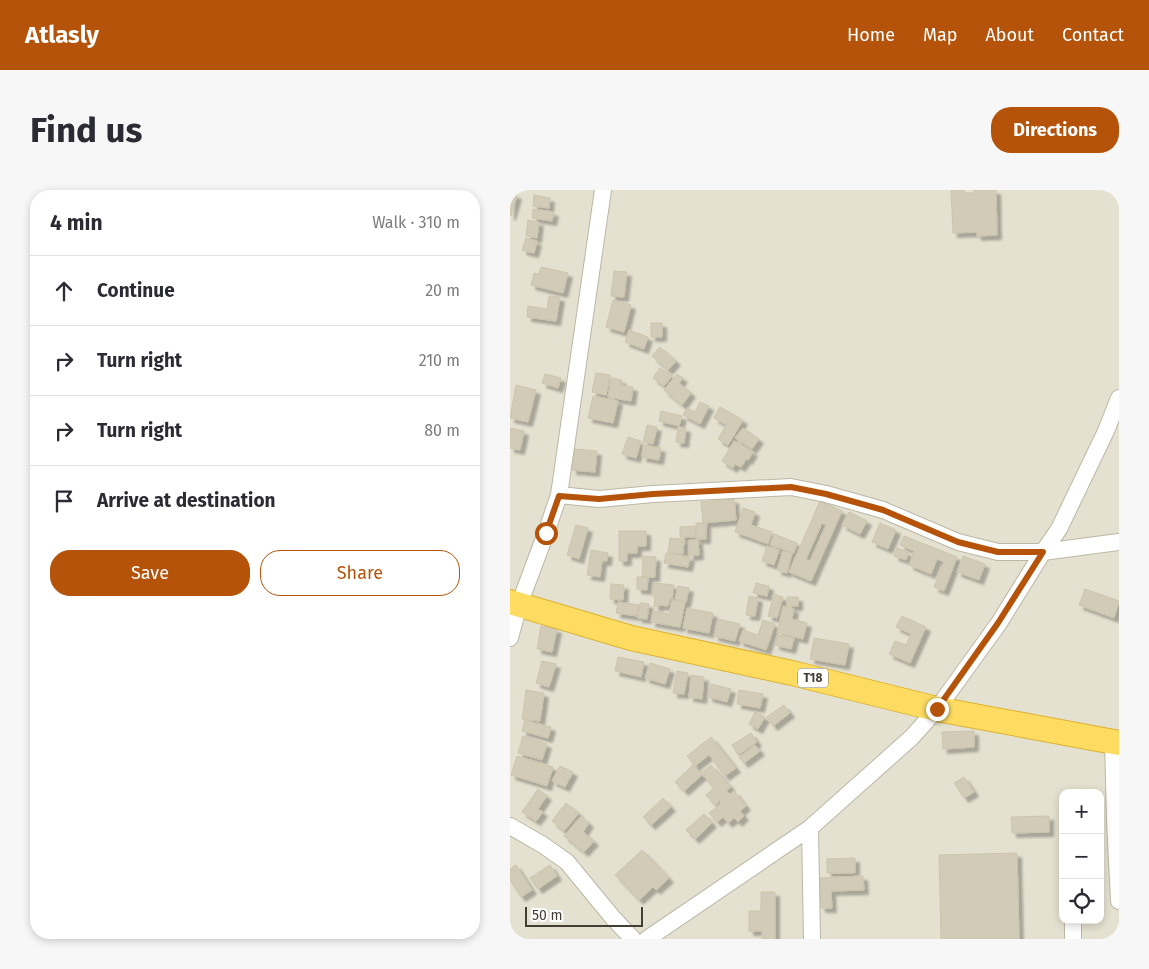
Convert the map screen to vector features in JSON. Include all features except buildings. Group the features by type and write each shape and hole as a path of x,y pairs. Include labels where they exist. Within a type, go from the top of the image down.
{"highway":[{"name":"T18","path":"515,603 631,638 792,673 937,709 1116,742"}],"street":[{"path":"510,638 515,603 546,533 559,496 603,190"},
{"path":"648,939 810,828 912,738 937,709 998,623 1059,529 1106,431 1119,398"},
{"path":"559,496 599,499 653,494 791,487 826,494 883,510 958,542 998,552 1043,552 1119,542"},
{"path":"1116,742 1115,821 1119,901"},
{"path":"510,826 543,845 566,862 633,939"},
{"path":"810,828 812,939"},
{"path":"1073,924 1073,939"}],"shaded area":[{"path":"510,190 1119,190 1119,939 510,939"}],"route":[{"path":"546,533 559,496 599,499 653,494 791,487 826,494 883,510 958,542 998,552 1043,552 998,623 937,709"}]}
